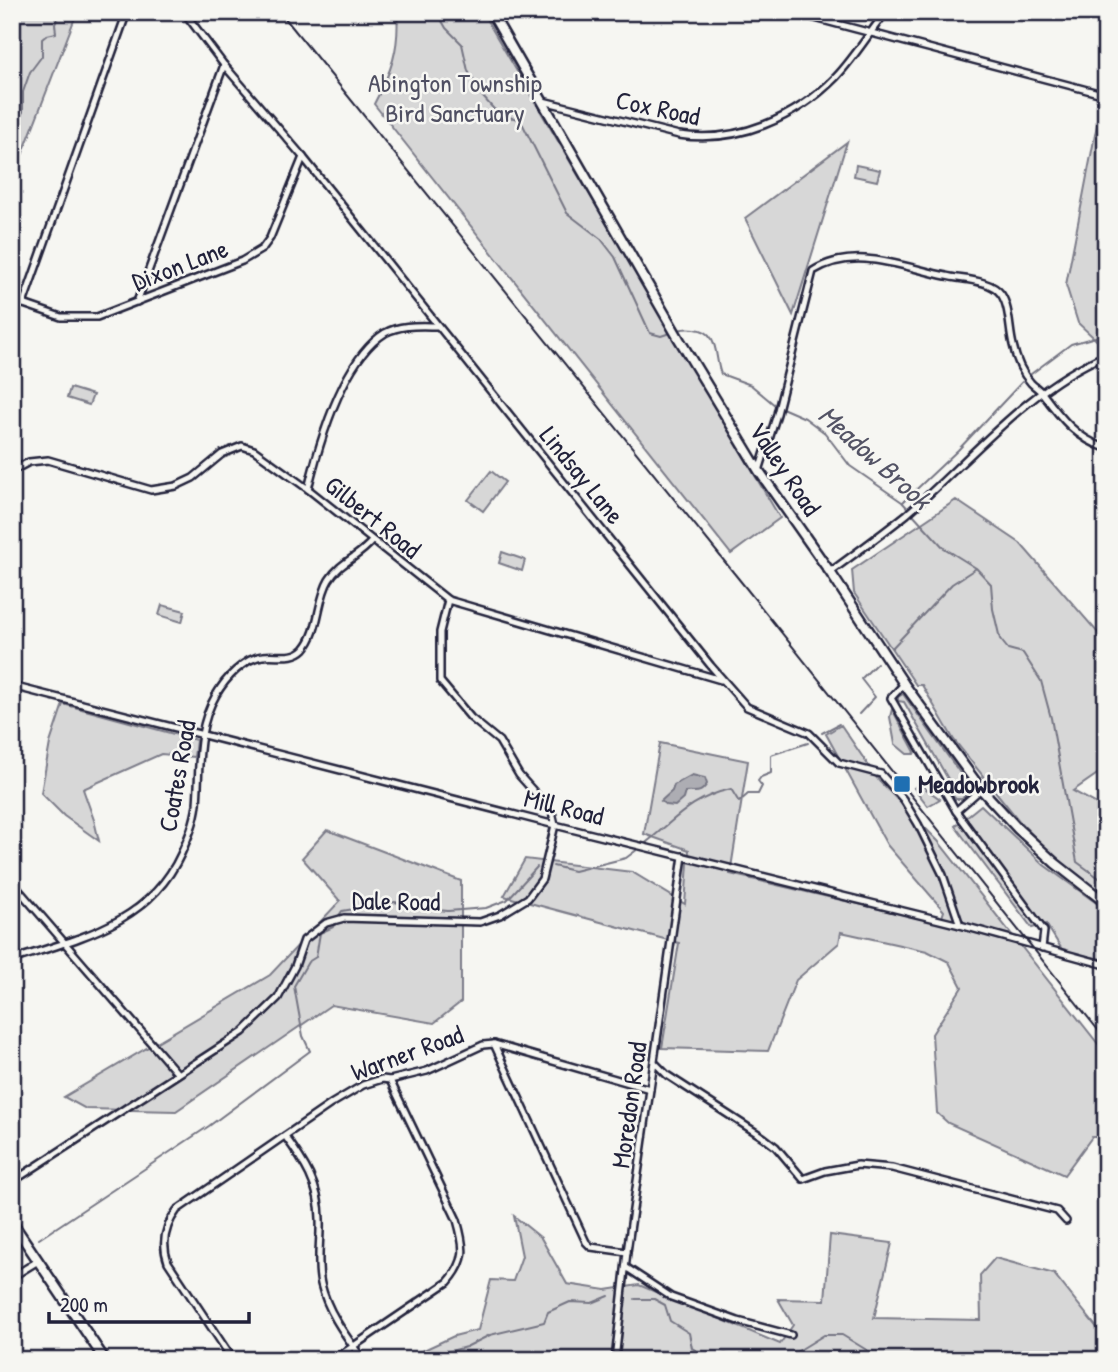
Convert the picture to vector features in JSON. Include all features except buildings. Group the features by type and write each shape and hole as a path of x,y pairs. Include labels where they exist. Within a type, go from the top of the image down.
{"main road":[{"name":"Valley Road","path":"491,12 679,339 759,471 904,684 981,789 1046,854 1106,903"},
{"path":"12,1222 106,1360"}],"street":[{"path":"23,304 127,12"},
{"name":"Lindsay Lane","path":"184,12 224,65 303,157 747,708 809,733 839,763 881,774 903,799 943,875 960,925"},
{"path":"792,12 1106,95"},
{"name":"Cox Road","path":"543,102 679,135 716,138 765,125 808,100 837,75 886,12"},
{"path":"137,302 224,65"},
{"name":"Dixon Lane","path":"12,300 61,317 97,317 242,261 262,249 276,228 303,157"},
{"path":"759,471 777,414 813,271 825,263 860,259 898,262 944,276 989,285 1000,293 1006,305 1020,368 1041,391 1055,413 1072,430 1106,448"},
{"path":"308,489 322,433 344,385 371,346 386,333 403,327 438,326"},
{"path":"830,572 906,514 1041,391 1081,365 1106,355"},
{"name":"Gilbert Road","path":"12,471 29,462 48,460 150,490 176,486 193,478 222,454 242,446 254,450 308,489 448,600 723,680"},
{"name":"Coates Road","path":"12,960 102,929 148,901 170,874 193,825 202,735 214,698 239,668 258,657 293,655 304,649 315,626 322,596 331,577 342,564 372,541"},
{"path":"448,600 440,632 440,681 471,718 499,741 519,775 552,812 555,825"},
{"path":"904,684 891,698 956,811 1044,931 1042,948"},
{"name":"Mill Road","path":"12,686 960,925 1106,965"},
{"path":"956,811 981,789"},
{"name":"Dale Road","path":"12,1182 243,1032 278,999 295,966 304,940 327,923 344,918 480,922 500,915 528,898 542,879 555,825"},
{"name":"Moredon Road","path":"615,1360 627,1252 683,856"},
{"path":"12,882 177,1073"},
{"path":"494,1044 586,1242 591,1247 627,1252"},
{"name":"Warner Road","path":"233,1360 168,1262 163,1244 169,1220 177,1210 363,1085 427,1071 483,1045 494,1044 650,1089"},
{"path":"655,1063 667,1074 776,1147 803,1179 825,1171 858,1165 892,1168 1057,1211 1066,1221"},
{"path":"333,1360 448,1282 459,1269 463,1257 463,1242 457,1220 390,1080"},
{"path":"285,1136 313,1180 320,1207 318,1269 322,1287 334,1317 363,1360"},
{"path":"12,1277 38,1261"},
{"path":"627,1268 671,1297 738,1321 791,1335"}],"green space":[{"path":"12,12 73,12 76,15 19,163 12,164"},
{"name":"Abington Township Bird Sanctuary","path":"397,12 482,12 780,518 731,554 374,104 396,49"},
{"path":"1099,114 1106,115 1106,349 1078,323 1066,285"},
{"path":"847,142 793,315 745,218"},
{"path":"856,165 880,170 877,181 854,176"},
{"path":"70,388 93,395 89,405 67,398"},
{"path":"491,471 505,482 483,511 468,500"},
{"path":"956,500 1020,543 1106,642 1106,768 1073,791 1106,809 1106,897 1052,855 1020,822 954,740 922,685 916,685 854,593 852,570"},
{"path":"502,552 525,560 522,571 499,563"},
{"path":"162,605 185,611 182,622 159,615"},
{"path":"903,694 968,784 969,790 962,799 956,799 948,792 952,786 904,702 898,701 898,697"},
{"path":"63,704 196,740 194,757 161,754 83,789 99,841 64,816 41,793 50,743"},
{"path":"892,709 914,754 907,754 895,744 890,717"},
{"path":"841,725 879,781 938,841 1106,1054 1106,1137 1092,1137 1064,1175 948,1123 937,1113 932,1034 962,987 949,962 927,951 841,932 839,943 796,980 768,1051 662,1048 679,943 504,896 525,859 632,872 685,904 689,850 644,834 660,743 748,761 730,874 940,923 944,911 887,845 826,734"},
{"path":"919,784 940,799 928,806 914,788"},
{"path":"981,805 1044,865 1106,910 1106,960 1063,951 1046,924 1032,928 955,826"},
{"path":"327,830 461,881 461,1002 434,1023 331,1005 176,1111 86,1109 64,1097 270,975 340,901 302,858"},
{"path":"514,1216 541,1238 567,1284 606,1290 639,1285 780,1344 793,1325 778,1299 825,1300 830,1235 892,1243 874,1318 981,1320 980,1275 995,1258 1054,1274 1106,1339 1106,1360 413,1360 413,1355 454,1336 478,1330 491,1280 513,1281 522,1256"}],"shaded area":[{"path":"692,775 705,778 707,784 702,790 685,792 683,799 675,806 661,801 672,791 674,785"}],"waterway":[{"path":"12,126 23,112 23,92 30,72 42,56 42,39 56,33 55,24 60,12"},
{"name":"Meadow Brook","path":"437,12 446,28 462,44 468,71 483,97 500,116 520,119 567,213 601,239 615,257 650,333 661,336 673,332"},
{"name":"Meadow Brook","path":"678,330 693,329 709,334 715,346 721,374 751,385 776,406"},
{"path":"1031,374 1071,344 1106,334"},
{"path":"903,502 958,450 1022,382"},
{"name":"Meadow Brook","path":"782,408 805,418 825,433 850,466 902,502 944,548 976,568 991,584 1000,639 1008,649 1023,653 1041,681 1051,718 1077,862 1106,883"},
{"path":"892,648 952,584 975,569"},
{"path":"859,714 875,697 861,679 877,663"},
{"path":"822,733 839,724"},
{"path":"642,846 704,798 731,789 739,802 748,794 758,794 762,786 758,781 771,773 771,755 808,743"},
{"path":"553,866 574,871 626,858 638,849"},
{"path":"338,917 342,911 395,902 417,908 448,911 486,908 507,900 537,867"},
{"path":"39,1239 209,1126 310,1051 303,1036 294,986 308,962 316,957 320,933 333,927 335,922"},
{"path":"417,1360 466,1347 490,1335 544,1322 548,1312 570,1302 592,1303 609,1296"},
{"path":"635,1299 654,1299 665,1305 670,1321 689,1333 692,1348 711,1360"},
{"path":"776,1360 798,1351 824,1335 842,1335 883,1360"},
{"path":"713,1359 725,1354 748,1360"},
{"path":"911,1360 916,1357 988,1360"}],"railway":[{"path":"280,12 742,583 1106,1040"}],"place":[{"name":"Meadowbrook","path":"902,784"}]}
